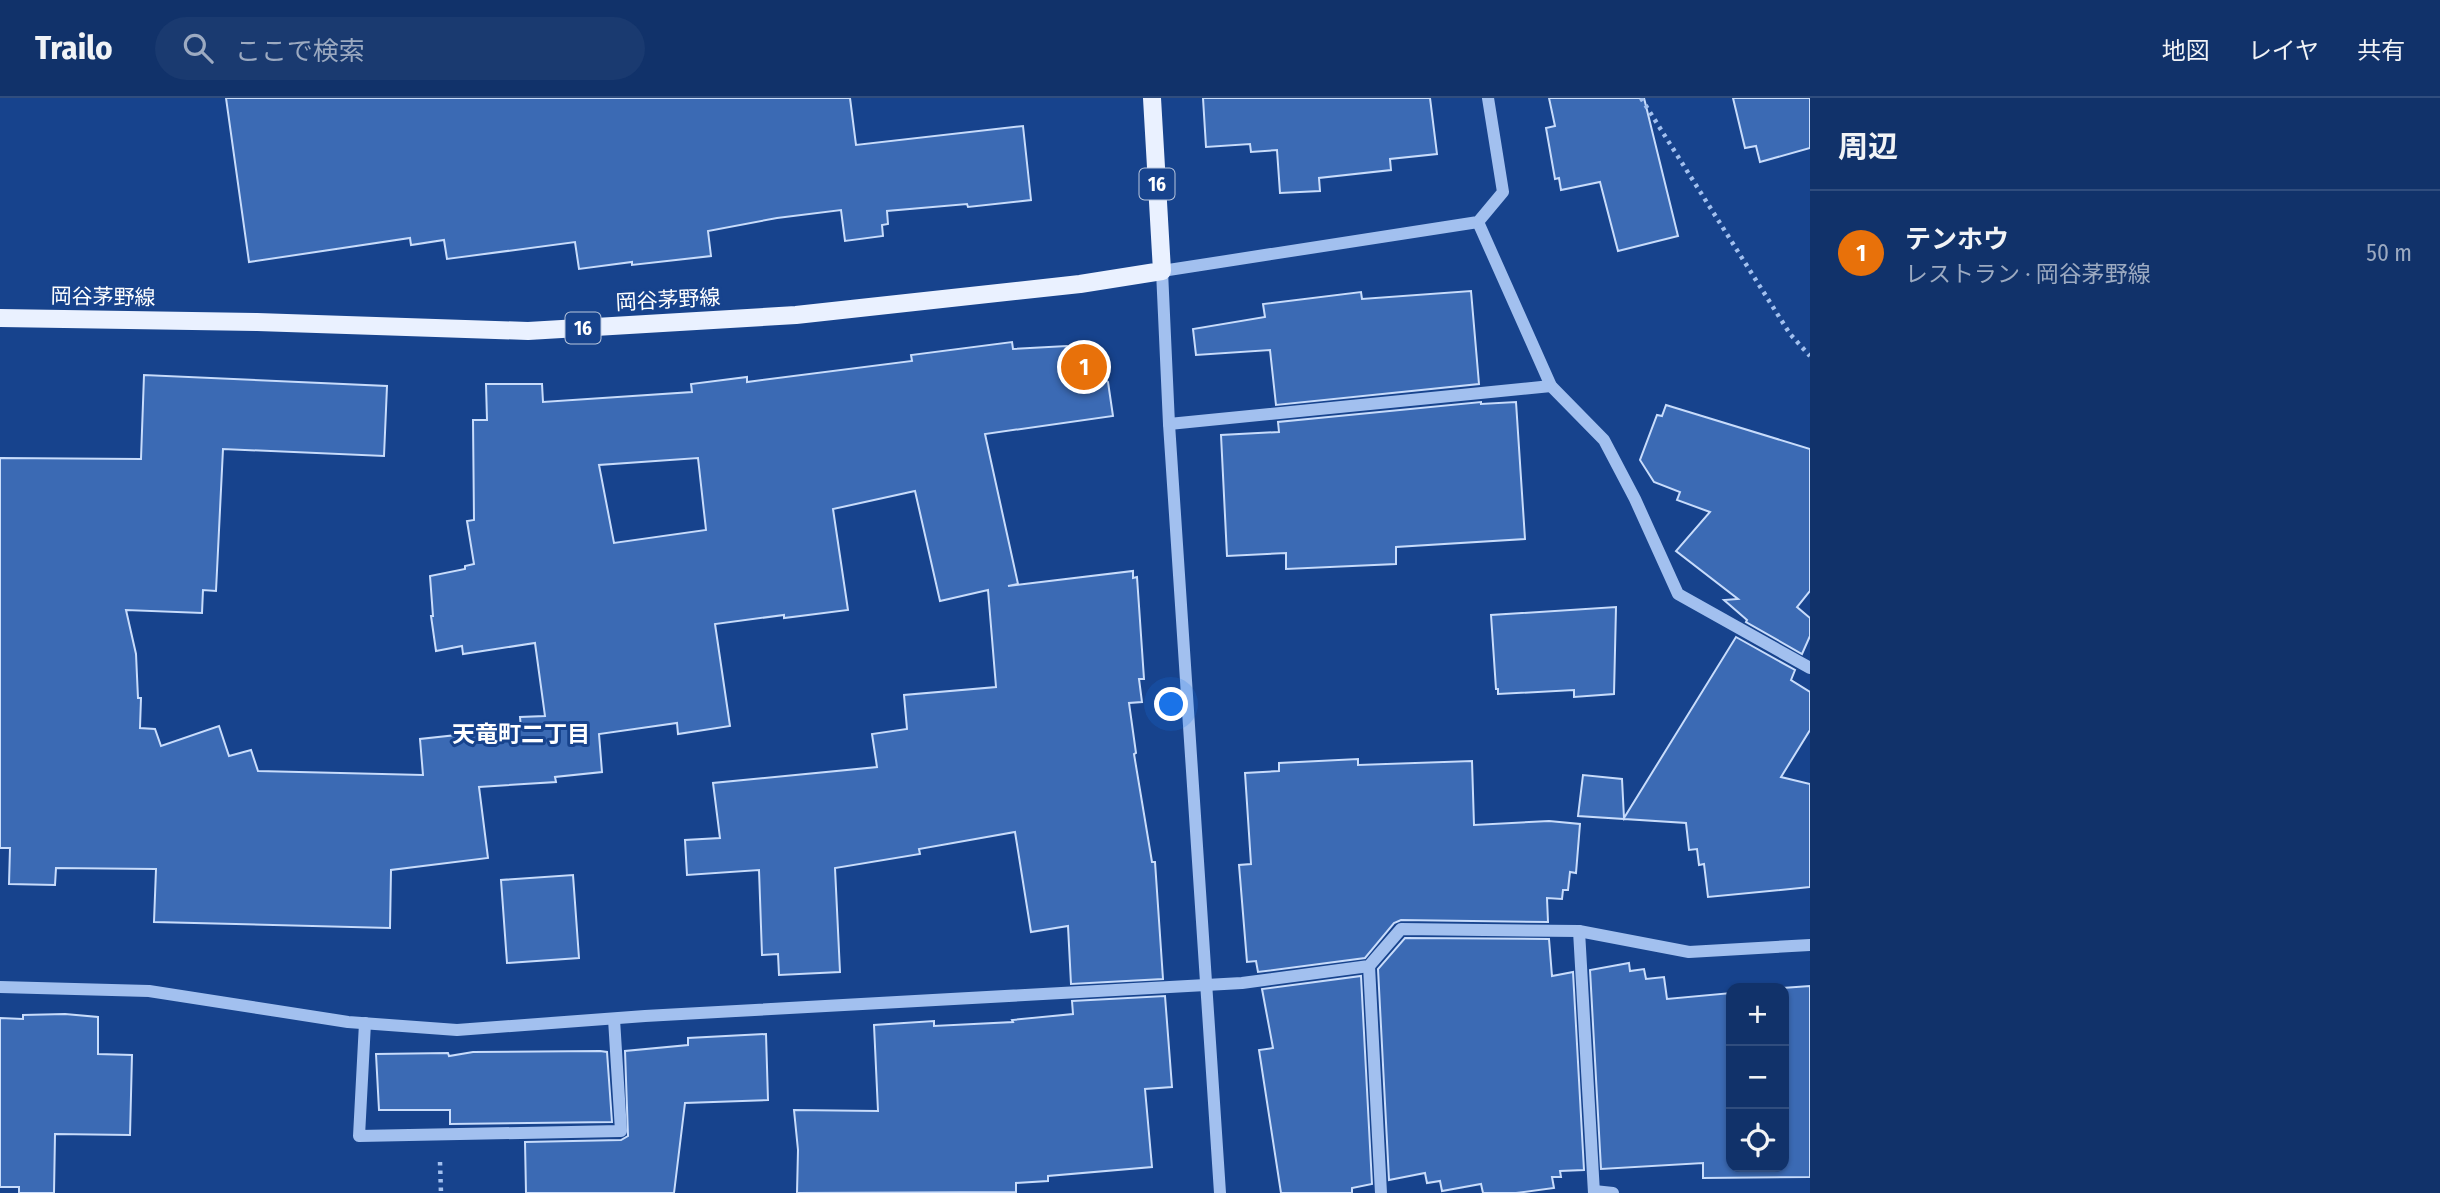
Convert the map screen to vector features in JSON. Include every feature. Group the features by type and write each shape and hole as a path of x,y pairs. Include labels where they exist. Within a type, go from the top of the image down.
{"main road":[{"name":"16","path":"1152,98 1162,271"},
{"name":"岡谷茅野線","path":"0,318 257,322 528,331 796,315 1080,284 1162,271"}],"street":[{"path":"1220,1193 1169,424 1162,271 1478,222 1503,192 1488,98"},
{"path":"1478,222 1551,386 1604,440 1636,499 1678,594 1810,668"},
{"path":"1169,424 1551,386"},
{"path":"0,987 149,991 365,1023 457,1031 614,1019 1242,983 1369,966 1401,929 1580,931 1689,951 1810,945"},
{"path":"1580,931 1594,1192 1613,1193"},
{"path":"1369,966 1381,1193"},
{"path":"365,1023 359,1136 621,1130 614,1019"}],"path":[{"path":"1641,98 1790,334 1810,356"}],"building":[{"path":"226,98 850,98 856,145 1023,126 1031,200 968,207 967,204 887,211 888,224 882,225 883,236 845,241 841,210 777,218 708,231 711,256 632,265 632,262 579,269 575,242 447,259 444,240 411,245 410,238 249,262"},
{"path":"1203,98 1430,98 1437,154 1390,159 1391,170 1319,178 1320,191 1280,193 1277,150 1251,152 1250,144 1206,147"},
{"path":"1549,98 1644,98 1678,236 1618,251 1600,182 1561,190 1559,178 1555,179 1546,128 1555,126"},
{"path":"1733,98 1810,98 1810,148 1760,162 1756,146 1745,148"},
{"path":"1471,291 1479,384 1276,405 1270,350 1196,355 1193,329 1265,317 1263,304 1361,292 1362,299"},
{"path":"1012,342 1013,349 1067,346 1108,382 1113,416 985,434 1018,584 1008,586 1133,571 1133,578 1137,577 1144,679 1139,679 1142,702 1129,703 1134,754 1152,862 1155,862 1163,979 1071,984 1068,926 1031,932 1015,832 919,849 920,854 835,868 840,972 779,975 778,954 762,955 759,870 687,875 685,840 720,838 713,783 877,767 872,734 907,729 904,695 996,687 988,590 940,601 915,491 833,509 848,610 715,624 730,726 678,734 677,723 599,734 602,772 555,777 556,782 479,787 488,858 391,870 390,928 154,922 156,869 56,868 55,885 9,884 10,848 0,848 0,458 141,459 144,375 387,386 384,456 223,449 216,591 203,590 202,613 126,610 136,654 138,698 141,698 140,728 155,729 161,746 219,726 229,756 251,750 258,771 423,775 420,739 521,728 520,717 545,716 535,643 463,654 462,646 436,651 431,616 430,576 465,569 465,566 474,564 467,521 474,520 473,420 487,420 486,384 542,384 543,402 692,392 691,384 747,377 747,382 912,361 911,355","holes":["698,458 706,530 614,543 599,465"]},
{"path":"1481,402 1516,402 1525,539 1396,547 1396,564 1286,569 1286,553 1227,556 1221,435 1279,432 1278,422"},
{"path":"1666,405 1810,449 1810,591 1797,607 1810,618 1810,636 1802,654 1746,622 1747,620 1724,600 1738,599 1676,551 1710,512 1677,500 1680,492 1654,482 1640,460 1657,415 1662,416"},
{"path":"1616,607 1614,694 1574,697 1574,690 1498,694 1491,615"},
{"path":"1736,637 1795,670 1791,680 1810,692 1810,730 1781,777 1810,784 1810,887 1708,897 1704,864 1699,865 1697,849 1689,850 1686,823 1578,816 1583,775 1622,779 1624,818"},
{"path":"1358,759 1358,765 1472,761 1474,825 1549,821 1580,824 1576,873 1570,872 1568,890 1563,890 1562,899 1547,898 1548,922 1401,920 1394,923 1365,958 1258,972 1256,961 1247,962 1239,865 1251,864 1245,773 1279,771 1279,763"},
{"path":"573,875 579,958 507,963 501,880"},
{"path":"1405,938 1549,939 1552,976 1573,972 1584,1170 1560,1171 1561,1177 1552,1177 1554,1188 1516,1193 1483,1193 1481,1184 1442,1191 1440,1181 1427,1183 1425,1173 1389,1180 1378,969"},
{"path":"1629,963 1630,971 1644,969 1646,979 1664,977 1667,999 1726,993 1726,1172 1789,1172 1789,988 1810,986 1810,1177 1703,1178 1703,1163 1601,1169 1590,970"},
{"path":"1361,976 1372,1184 1352,1188 1352,1193 1281,1193 1259,1050 1273,1048 1262,989"},
{"path":"1165,996 1172,1087 1145,1089 1152,1167 1048,1176 1048,1181 1016,1183 1016,1192 797,1193 798,1150 794,1110 878,1111 874,1025 934,1021 934,1026 1013,1022 1012,1020 1073,1014 1072,1001"},
{"path":"65,1014 98,1017 98,1054 132,1055 130,1135 55,1134 54,1193 19,1193 19,1187 0,1187 0,1018 23,1019 23,1015"},
{"path":"766,1034 768,1100 685,1103 674,1193 526,1193 525,1142 621,1140 628,1136 625,1051 688,1045 688,1038"},
{"path":"473,1052 607,1052 612,1122 450,1124 450,1110 379,1110 376,1054 448,1053 449,1056"}],"place":[{"name":"テンホウ","path":"1084,367"}],"district":[{"name":"天竜町二丁目","path":"521,734"}]}
